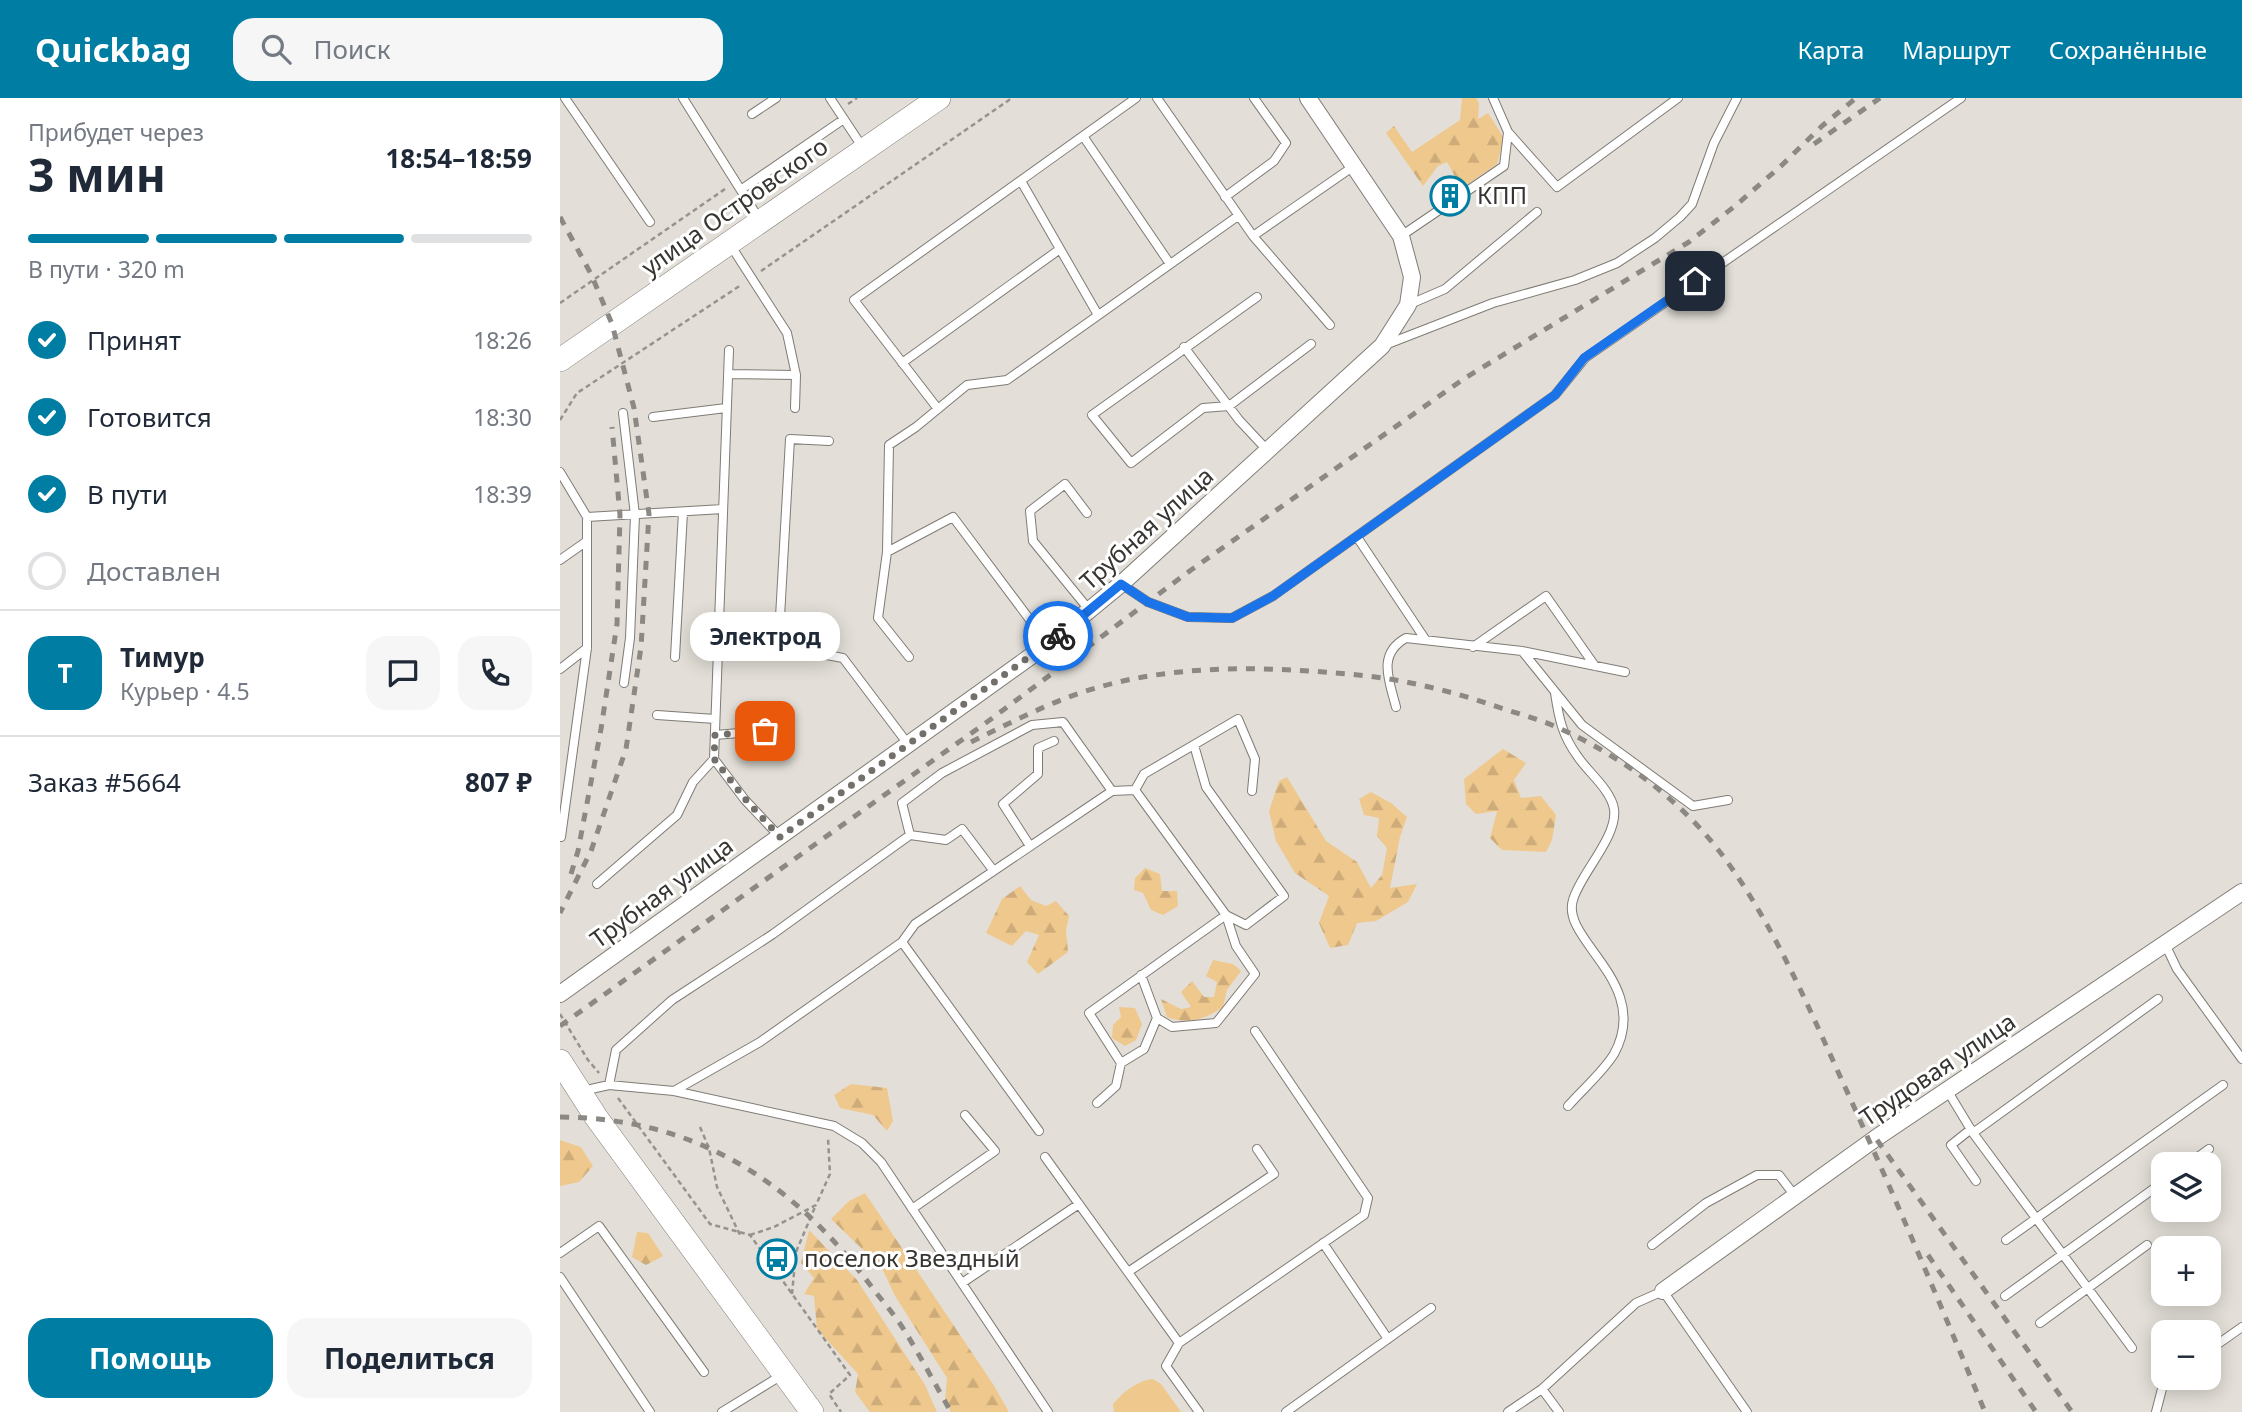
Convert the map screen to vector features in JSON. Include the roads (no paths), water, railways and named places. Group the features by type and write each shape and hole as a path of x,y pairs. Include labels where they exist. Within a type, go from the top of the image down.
{"main road":[{"name":"улица Островского","path":"560,360 939,98"},
{"path":"560,1061 811,1412"}],"street":[{"name":"Трубная улица","path":"560,994 1048,644 1090,611 1382,346 1408,305 1412,277 1401,236 1308,98"},
{"name":"Трудовая улица","path":"1663,1291 1947,1090 2242,892"}],"lane":[{"path":"565,98 650,222"},
{"path":"683,98 761,221"},
{"path":"752,114 776,98"},
{"path":"830,98 864,150"},
{"path":"938,409 854,300 1136,98"},
{"path":"1157,98 1253,236 1329,325"},
{"path":"1225,197 1275,160 1286,144 1254,98"},
{"path":"1493,98 1508,132 1557,187 1678,98"},
{"path":"1382,346 1493,303 1575,280 1617,263 1655,238 1680,218 1692,204 1714,143 1737,98"},
{"path":"1121,584 1148,602 1188,617 1232,618 1273,596 1555,395 1584,358 1961,98"},
{"path":"742,189 844,119"},
{"path":"1401,236 1504,166 1508,132"},
{"path":"1083,136 1170,264"},
{"path":"1253,236 1354,166"},
{"path":"1021,181 1098,315"},
{"path":"1408,305 1445,289 1537,212"},
{"path":"909,657 878,618 887,552 888,445 916,427 967,385 1007,380 1238,216"},
{"path":"729,243 787,332 796,375 795,408"},
{"path":"902,363 1060,249"},
{"path":"1257,297 1092,415 1130,463 1203,408 1228,406 1311,344"},
{"path":"1184,348 1228,406 1268,451"},
{"path":"597,884 677,815 693,782 714,759 729,350"},
{"path":"728,374 796,375"},
{"path":"653,417 726,408"},
{"path":"623,413 635,515 630,638 624,684"},
{"path":"830,441 790,439 779,635 805,651 844,658 908,744"},
{"path":"560,472 587,517 587,648 561,837"},
{"path":"1087,513 1065,484 1030,511 1033,541 1090,611"},
{"path":"587,517 723,509"},
{"path":"675,657 683,512"},
{"path":"887,552 953,517 1048,644"},
{"path":"1357,537 1425,639"},
{"path":"560,560 587,541"},
{"path":"1473,647 1546,596 1595,666"},
{"path":"1396,706 1388,677 1388,657 1395,644 1406,638 1522,651 1625,672"},
{"path":"560,669 587,648"},
{"path":"1522,651 1582,725 1693,806 1728,800"},
{"path":"1555,693 1560,728 1578,758 1602,785 1614,809 1610,832 1572,901 1572,917 1614,984 1622,1002 1624,1028 1613,1055 1568,1106"},
{"path":"657,715 715,719"},
{"path":"1135,790 1144,774 1238,719 1255,759 1252,791"},
{"path":"910,835 902,803 942,773 1032,725 1063,722 1112,791"},
{"path":"715,735 765,731"},
{"path":"1030,846 1003,804 1038,774 1038,748 1054,741"},
{"path":"1194,745 1206,787 1284,896 1246,925 1226,915"},
{"path":"714,759 780,837"},
{"path":"674,1091 760,1042 902,942 915,924 1112,791 1135,790"},
{"path":"1135,790 1226,915 1236,946 1255,974 1216,1023 1172,1027 1157,1018 1141,975"},
{"path":"609,1085 616,1050 672,1000 773,934 910,835 946,840 962,830 993,870"},
{"path":"1097,1102 1116,1086 1121,1063 1089,1013 1226,915"},
{"path":"902,942 1039,1132"},
{"path":"2165,944 2177,969 2242,1059"},
{"path":"1976,1181 1951,1144 2158,999"},
{"path":"1121,1063 1144,1049 1157,1018"},
{"path":"1199,1412 1166,1366 1179,1343 1364,1215 1368,1198 1255,1031"},
{"path":"579,1091 609,1085 674,1091 834,1126 862,1143 881,1162 1048,1412"},
{"path":"2006,1240 2223,1085"},
{"path":"1947,1090 1972,1131 2132,1348"},
{"path":"912,1209 995,1151 965,1115"},
{"path":"1128,1272 1274,1174 1257,1149"},
{"path":"2205,1152 2209,1149"},
{"path":"1045,1157 1179,1343"},
{"path":"1652,1245 1706,1202 1757,1175 1779,1175 1795,1196"},
{"path":"2005,1296 2151,1191"},
{"path":"962,1283 1079,1204"},
{"path":"560,1253 599,1226 704,1371"},
{"path":"1323,1243 1388,1339"},
{"path":"2040,1323 2147,1245"},
{"path":"560,1278 650,1412"},
{"path":"1508,1412 1542,1389 1636,1303 1663,1291 1747,1412"},
{"path":"1286,1412 1431,1308"},
{"path":"2221,1342 2242,1327"},
{"path":"722,1412 785,1374"},
{"path":"1542,1389 1559,1412"},
{"path":"2156,1412 2162,1390"}],"railway":[{"path":"560,1026 987,722 1191,570 1465,378 1689,242 1735,206 1856,98"},
{"path":"1814,144 1880,98"},
{"path":"560,217 591,274 612,324 634,408 649,514 641,647 626,749 591,851 560,913"},
{"path":"571,874 578,851 601,729 617,624 620,515 612,427"},
{"path":"971,742 1054,703 1115,683 1181,672 1247,669 1347,674 1426,686 1555,726 1612,756 1657,788 1698,826 1733,870 1766,922 1807,1004 1863,1128 1985,1412"},
{"path":"560,1117 610,1120 656,1129 698,1144 738,1163 776,1188 843,1252 887,1306 906,1333 951,1412"},
{"path":"1877,1140 2072,1412"},
{"path":"1928,1255 2036,1412"}],"place":[{"name":"КПП","path":"1450,196"},
{"name":"Электрод","path":"765,731"},
{"name":"поселок Звездный","path":"777,1259"}]}
